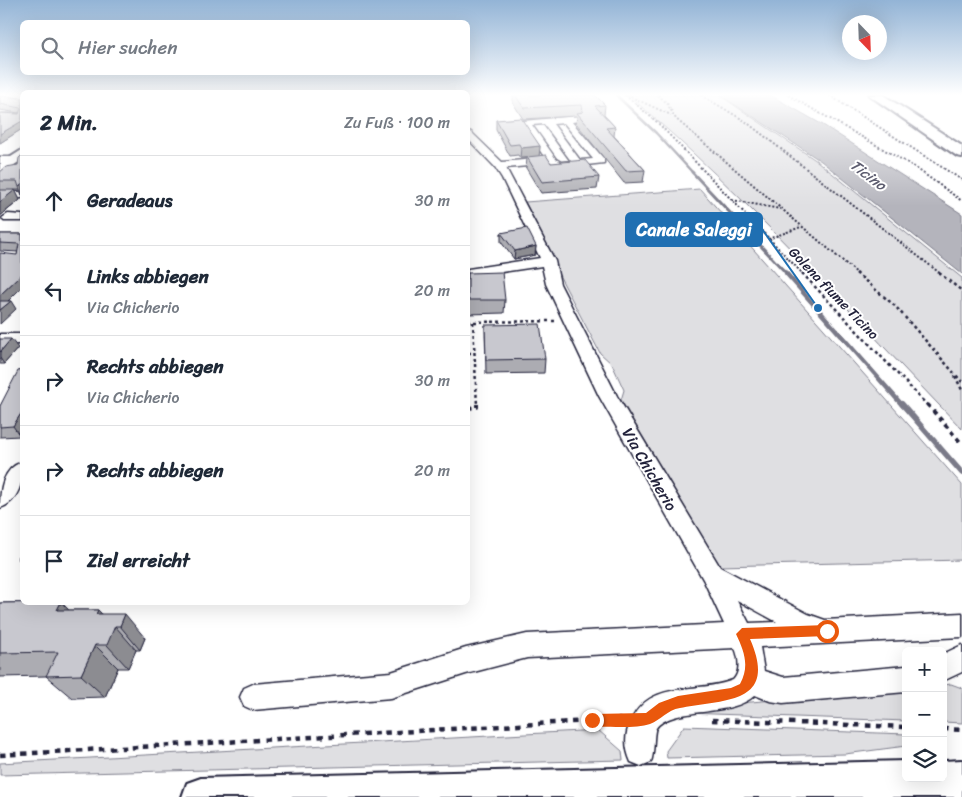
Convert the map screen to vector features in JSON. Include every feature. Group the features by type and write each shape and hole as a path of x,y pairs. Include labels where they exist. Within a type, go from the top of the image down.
{"highway":[{"path":"931,132 962,153"},
{"path":"949,132 962,141"}],"main road":[{"path":"0,171 13,162"},
{"path":"201,797 962,779"}],"street":[{"path":"532,132 552,161 557,165 600,161 576,132"},
{"path":"554,132 578,164"},
{"name":"Via Chicherio","path":"470,136 499,165 548,261 553,284 608,396 712,574 750,653 752,666 750,678"},
{"path":"499,165 552,161"},
{"path":"0,196 20,195"},
{"path":"8,218 20,218"},
{"path":"470,273 548,261"},
{"path":"0,339 20,339"},
{"path":"0,500 20,473"},
{"path":"712,574 802,623 827,631"},
{"path":"253,697 391,685 466,661 527,646 742,634 962,625"},
{"path":"947,666 962,658"},
{"path":"642,752 640,735 648,719 663,707 678,702 732,694 744,688 750,678 770,688 783,690 902,679"}],"path":[{"name":"Golena fiume Ticino","path":"667,132 908,383 962,444"},
{"path":"692,132 895,306 962,382"},
{"path":"759,132 962,291"},
{"path":"853,132 913,166 962,201"},
{"path":"887,132 962,180"},
{"path":"732,200 780,209"},
{"path":"768,238 801,226"},
{"path":"470,408 477,407 473,322 571,321"},
{"path":"952,371 962,390"},
{"path":"0,755 364,733 648,719"},
{"path":"703,719 902,728"},
{"path":"947,729 962,730"}],"shaded area":[{"path":"670,132 774,132 817,161 962,278 962,429 758,216"},
{"path":"700,189 962,485 962,560 720,566 621,400 624,390 612,364 600,353 558,273 555,260 525,202"},
{"path":"947,684 962,688 962,723 947,722"},
{"path":"902,688 902,721 686,713 685,708"},
{"path":"684,726 902,734 902,747 845,754 667,758 666,751"},
{"path":"598,730 622,751 623,760 0,775 0,763"}],"water":[{"name":"Ticino","path":"777,132 834,132 962,214 962,274 821,161"}],"building":[{"path":"503,132 531,132 540,146 521,148 519,144 510,145"},
{"path":"593,132 610,132 645,170 626,171"},
{"path":"546,155 551,163 585,160 599,177 542,182 527,157"},
{"path":"19,158 20,186 17,181 0,181 0,172 6,167 18,165"},
{"path":"0,190 15,190 0,202"},
{"path":"527,228 536,246 515,251 501,233"},
{"path":"0,234 20,234 20,276 0,295 0,253 17,255 19,244 0,243"},
{"path":"502,272 505,300 470,300 470,273"},
{"path":"0,301 11,301 0,310"},
{"path":"540,324 545,359 486,360 485,325"},
{"path":"0,339 11,339 0,352"},
{"path":"20,370 20,415 13,426 0,427 0,406"},
{"path":"0,603 60,605 57,610 98,610 96,614 125,614 120,626 115,626 107,645 95,645 81,675 46,676 58,652 0,653"}],"waterway":[{"path":"655,132 693,173"},
{"path":"692,172 787,274"},
{"path":"786,273 903,406"},
{"path":"902,404 962,473"}],"place":[{"name":"Canale Saleggi","path":"818,308"}],"route":[{"path":"592,720 648,719 663,707 678,702 732,694 744,688 750,678 752,666 750,653 742,634 827,631"}]}
